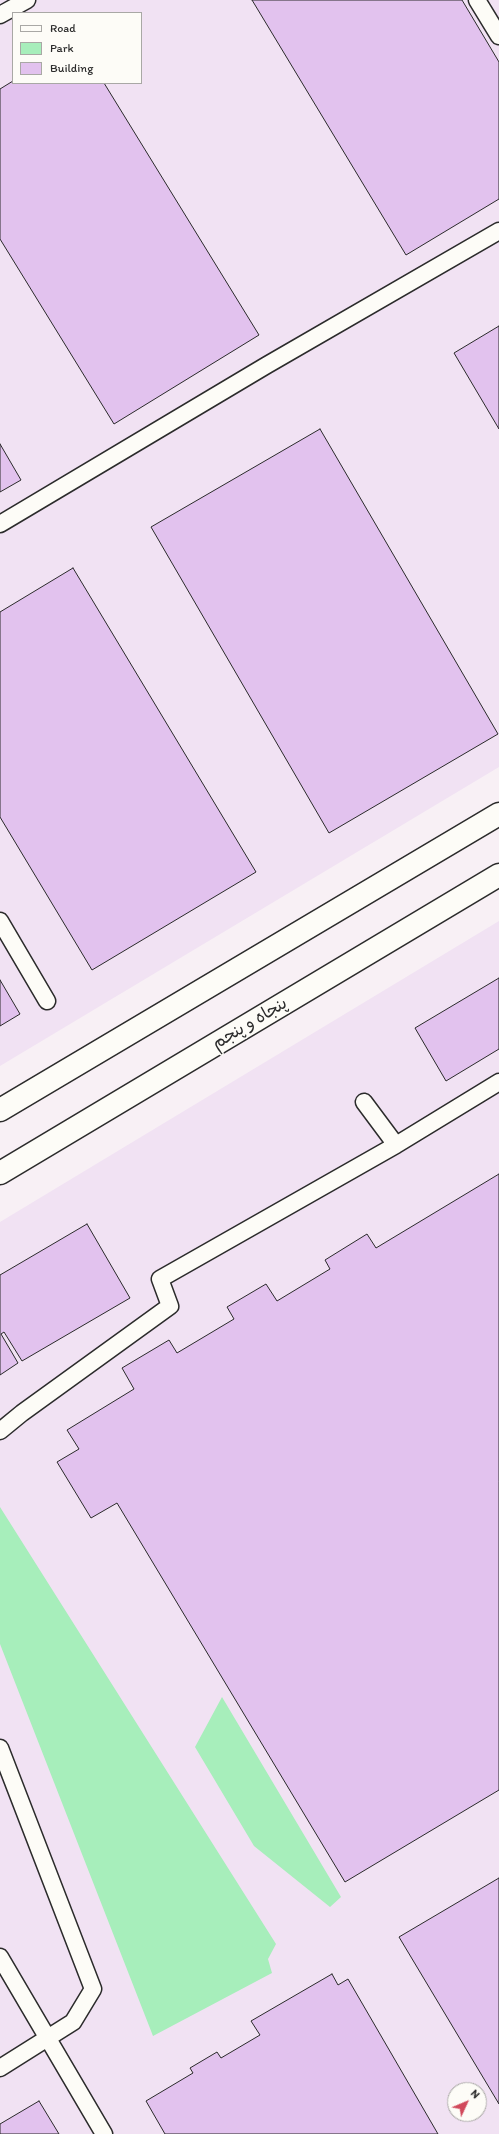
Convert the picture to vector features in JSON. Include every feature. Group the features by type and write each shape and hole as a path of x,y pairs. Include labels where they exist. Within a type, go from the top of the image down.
{"main road":[{"path":"0,1110 499,814"},
{"name":"پنجاه و پنجم","path":"0,1173 499,875"}],"lane":[{"path":"0,15 27,0"},
{"path":"477,0 499,36"},
{"path":"0,524 499,231"},
{"path":"0,921 47,1001"},
{"path":"0,1431 22,1413 170,1306 160,1279 396,1145 499,1082"},
{"path":"364,1102 396,1145"},
{"path":"0,1748 93,1989 73,2022 0,2068"},
{"path":"0,1956 47,2039 104,2134"}],"shaded area":[{"path":"0,0 499,0 499,767 0,1066"},
{"path":"499,921 499,2134 0,2134 0,1222"}],"green space":[{"path":"0,1507 276,1944 268,1959 272,1973 153,2036 0,1644"},
{"path":"222,1697 341,1897 330,1907 254,1846 195,1747"}],"building":[{"path":"252,0 462,0 499,62 499,199 406,255"},
{"path":"12,82 12,84 105,84 259,335 114,424 0,239 0,89"},
{"path":"499,326 499,429 454,353"},
{"path":"320,429 498,734 329,833 151,527"},
{"path":"0,444 21,480 0,492"},
{"path":"73,568 256,872 92,970 0,817 0,612"},
{"path":"499,978 499,1049 446,1081 415,1028"},
{"path":"0,980 20,1014 0,1026"},
{"path":"499,1174 499,1790 345,1882 117,1503 91,1518 57,1462 79,1449 67,1430 134,1389 122,1368 169,1340 177,1353 234,1319 227,1307 266,1284 277,1301 330,1269 325,1260 367,1234 376,1248"},
{"path":"87,1224 130,1298 22,1361 4,1332 1,1334 18,1363 0,1375 0,1275"},
{"path":"499,1878 499,2104 487,2082 399,1937"},
{"path":"332,1974 338,1985 348,1979 438,2134 165,2134 146,2101 193,2073 190,2068 217,2052 221,2058 260,2035 251,2021"},
{"path":"39,2101 59,2134 0,2134 0,2124"}]}
